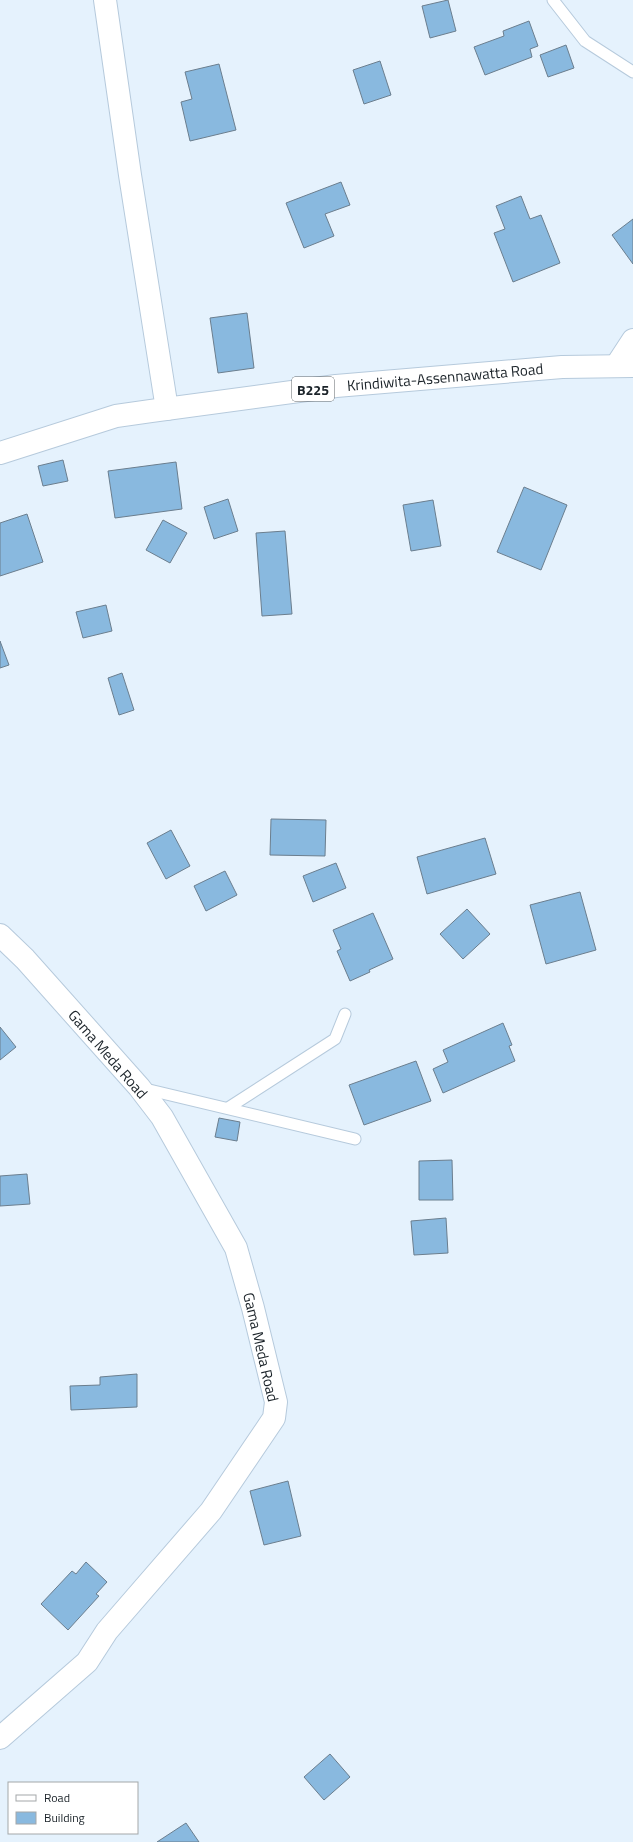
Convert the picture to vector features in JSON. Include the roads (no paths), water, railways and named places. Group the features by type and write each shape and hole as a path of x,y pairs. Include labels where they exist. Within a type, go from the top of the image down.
{"street":[{"path":"105,0 128,167 167,409"},
{"path":"625,366 633,340"},
{"name":"Krindiwita-Assennawatta Road","path":"0,453 116,416 336,386 562,367 625,366"},
{"name":"Gama Meda Road","path":"0,935 25,960 139,1087 162,1117 236,1248 253,1308 276,1402 274,1418 211,1511 107,1631 87,1662 0,1738"}],"lane":[{"path":"553,0 585,41 633,72"},
{"path":"228,1108 335,1039 345,1014"},
{"path":"139,1087 355,1139"}]}
